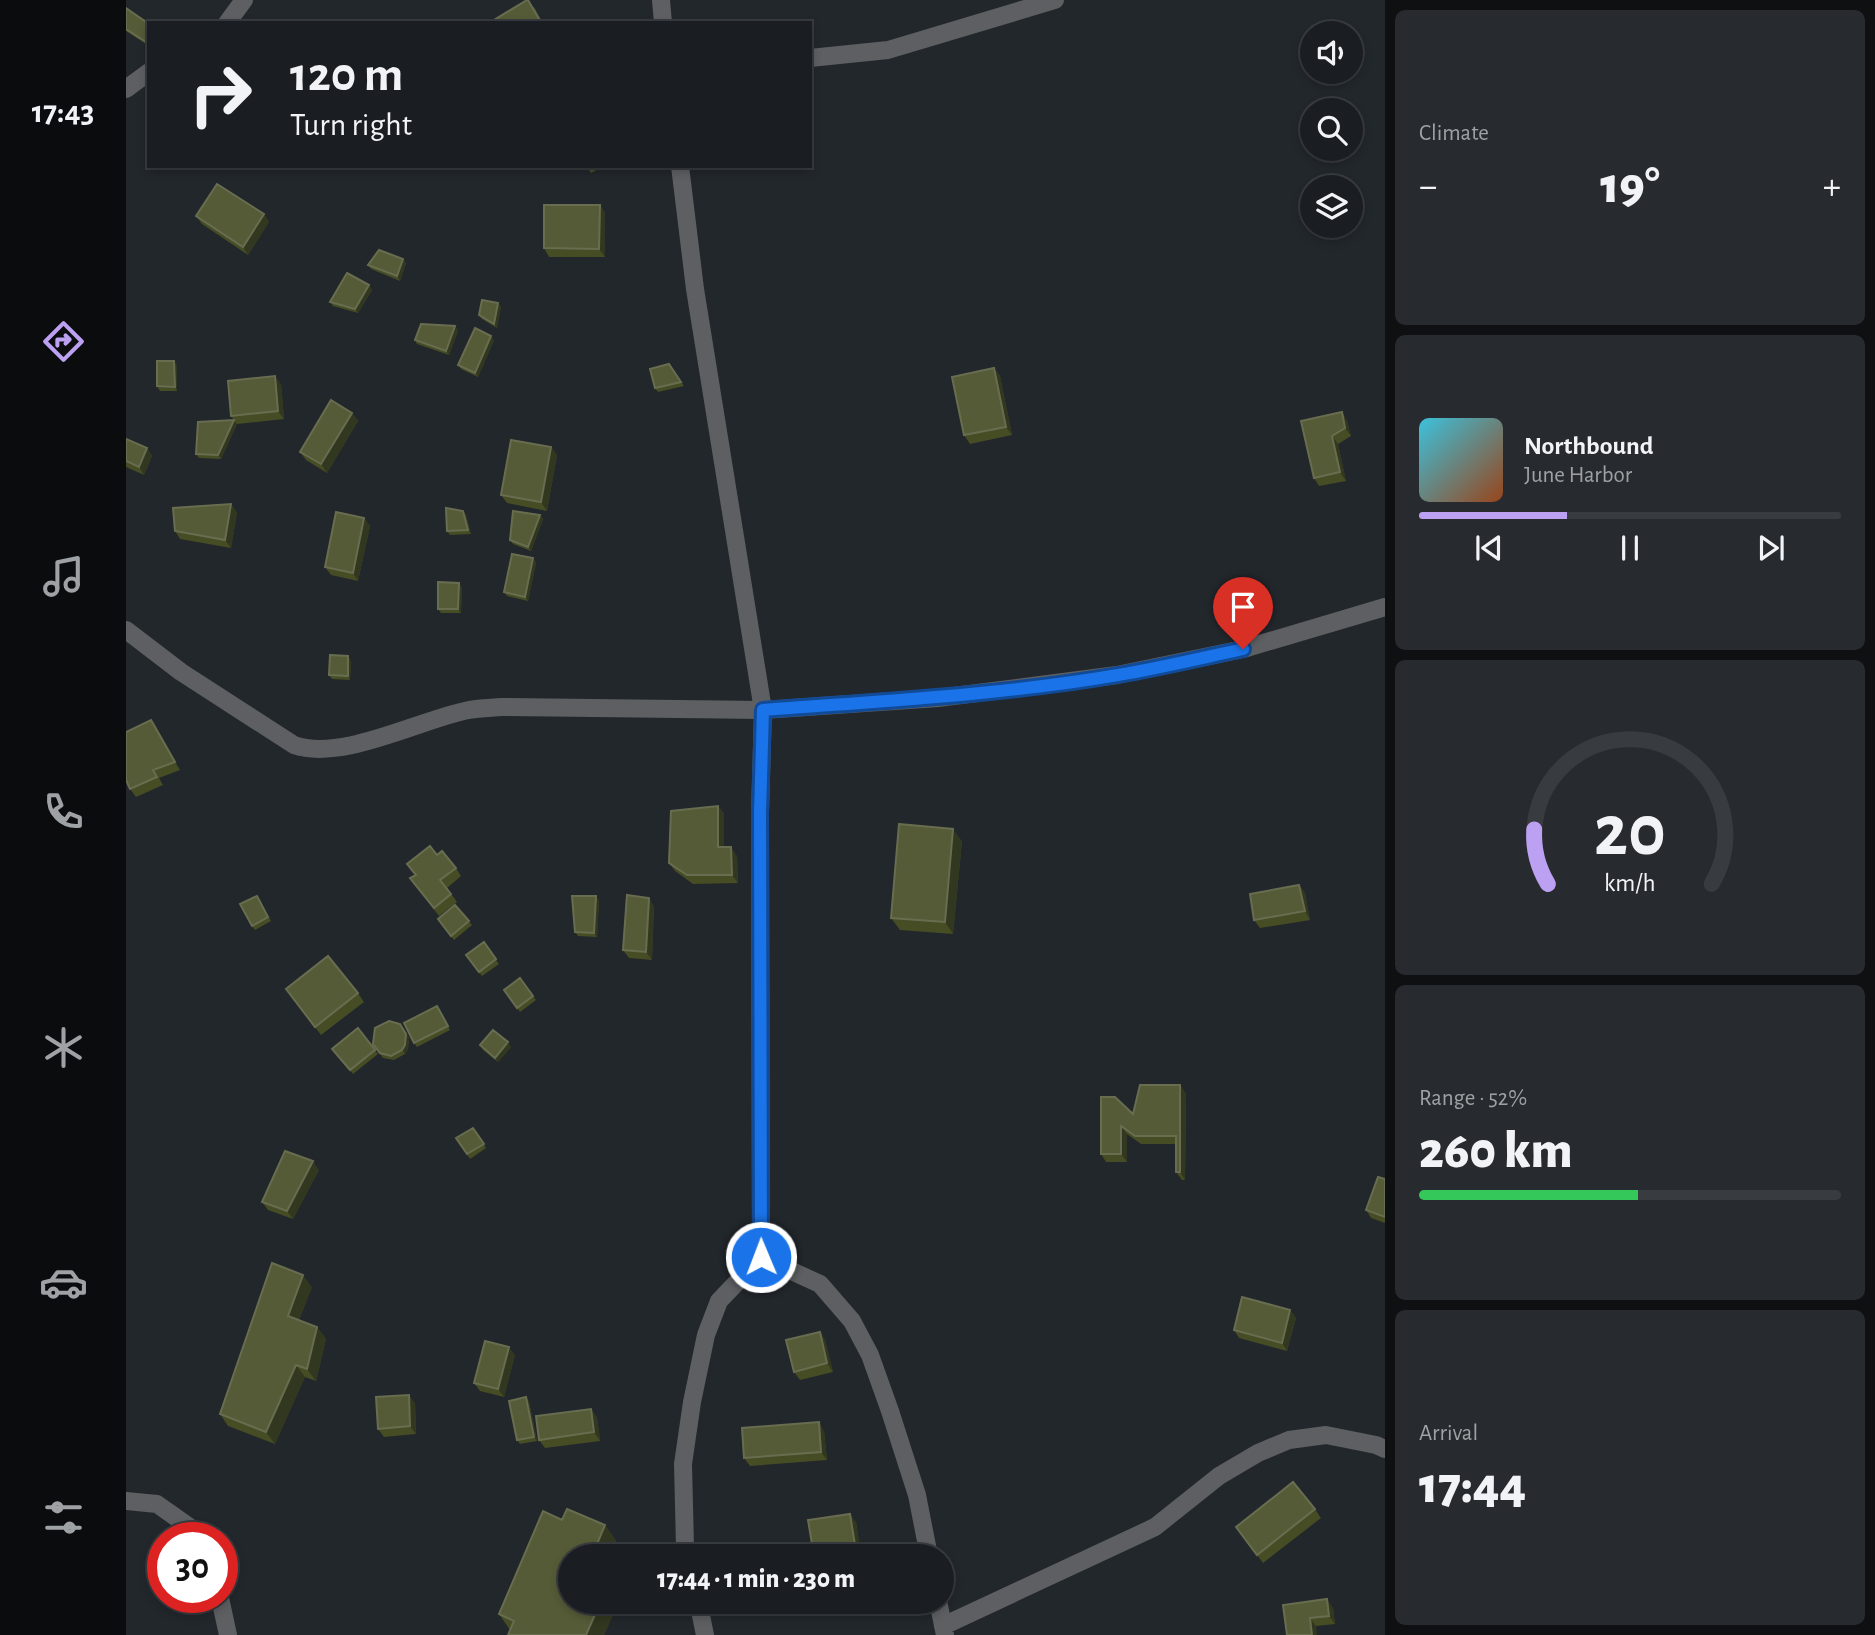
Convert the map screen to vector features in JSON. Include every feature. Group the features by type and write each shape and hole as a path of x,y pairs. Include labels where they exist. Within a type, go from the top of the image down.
{"street":[{"path":"228,21 244,0"},
{"path":"661,0 663,21"},
{"path":"812,58 888,50 1055,0"},
{"path":"126,89 147,73"},
{"path":"680,168 695,289 763,710 760,813 761,1257 719,1301 706,1335 683,1464 685,1544"},
{"path":"126,630 181,672 294,745 305,749 348,746 469,710 502,706 763,710 938,698 1117,675 1243,649 1385,607"},
{"path":"761,1257 820,1283 852,1321 870,1355 890,1412 917,1495 927,1544"},
{"path":"944,1630 1155,1527 1219,1476 1258,1453 1289,1440 1326,1435 1385,1449"},
{"path":"126,1501 158,1504 183,1522"},
{"path":"223,1613 228,1635"},
{"path":"701,1614 705,1635"}],"building":[{"path":"528,0 539,19 536,21 492,21"},
{"path":"126,8 147,23 147,43 126,29"},
{"path":"217,184 264,214 243,247 196,216"},
{"path":"544,205 600,205 599,249 544,248"},
{"path":"379,250 403,259 397,276 368,265"},
{"path":"347,273 369,285 355,309 330,302"},
{"path":"482,300 498,303 494,324 479,315"},
{"path":"421,324 455,326 446,351 415,340"},
{"path":"475,328 491,336 475,373 458,365"},
{"path":"157,361 174,361 175,387 157,386"},
{"path":"669,364 681,382 655,388 650,369"},
{"path":"994,368 1006,427 964,435 952,377"},
{"path":"275,376 278,411 231,416 228,381"},
{"path":"331,400 352,413 321,464 300,452"},
{"path":"1342,412 1345,428 1332,436 1340,472 1314,478 1301,421"},
{"path":"234,420 218,455 196,454 198,422"},
{"path":"126,439 147,448 139,467 126,461"},
{"path":"511,440 551,447 541,502 501,495"},
{"path":"231,504 225,540 175,531 173,508"},
{"path":"446,508 463,511 468,530 447,531"},
{"path":"513,511 540,515 528,547 510,540"},
{"path":"336,512 364,518 353,573 325,567"},
{"path":"512,554 533,558 525,597 504,592"},
{"path":"438,582 459,583 458,609 438,609"},
{"path":"330,655 348,656 348,676 329,675"},
{"path":"151,720 175,762 153,770 157,777 130,789 126,780 126,732"},
{"path":"718,806 718,847 731,847 732,875 687,875 669,863 671,811"},
{"path":"899,824 953,829 945,922 891,918"},
{"path":"430,846 437,855 442,851 456,868 440,880 451,894 434,908 410,878 416,875 407,864"},
{"path":"1299,885 1305,911 1254,920 1250,894"},
{"path":"627,895 649,898 646,952 623,950"},
{"path":"257,896 268,917 252,926 240,904"},
{"path":"572,896 596,896 594,933 575,932"},
{"path":"455,905 469,921 451,936 438,919"},
{"path":"484,942 496,959 479,972 466,955"},
{"path":"328,956 358,993 315,1027 286,989"},
{"path":"520,978 533,996 517,1008 504,990"},
{"path":"437,1006 448,1026 414,1043 404,1023"},
{"path":"389,1021 400,1024 406,1034 402,1050 391,1056 380,1053 373,1044 375,1028"},
{"path":"358,1028 375,1050 350,1070 332,1049"},
{"path":"493,1030 508,1042 495,1058 480,1045"},
{"path":"1140,1085 1180,1085 1180,1172 1176,1172 1176,1136 1135,1136 1121,1126 1121,1154 1101,1154 1101,1097 1115,1097 1133,1114"},
{"path":"473,1128 484,1144 467,1154 456,1138"},
{"path":"285,1151 313,1161 287,1211 262,1202"},
{"path":"1378,1177 1385,1179 1385,1217 1366,1210"},
{"path":"272,1263 303,1275 288,1316 317,1327 307,1369 296,1365 266,1432 220,1414"},
{"path":"1242,1297 1290,1310 1282,1343 1234,1330"},
{"path":"820,1332 827,1363 794,1372 786,1340"},
{"path":"485,1341 509,1347 498,1389 474,1383"},
{"path":"409,1395 410,1426 378,1429 376,1397"},
{"path":"526,1397 534,1437 517,1440 509,1401"},
{"path":"591,1409 594,1432 539,1440 536,1416"},
{"path":"819,1422 821,1452 744,1458 742,1428"},
{"path":"1293,1482 1315,1509 1257,1555 1236,1527"},
{"path":"567,1509 605,1525 597,1544 558,1544 558,1614 595,1614 586,1635 508,1635 514,1621 499,1614 543,1511 562,1520"},
{"path":"850,1514 855,1544 812,1544 808,1520"},
{"path":"1327,1599 1329,1616 1310,1618 1312,1635 1287,1635 1283,1605"}],"route":[{"path":"761,1257 760,813 763,710 938,698 1066,682 1117,675 1243,649"}]}
